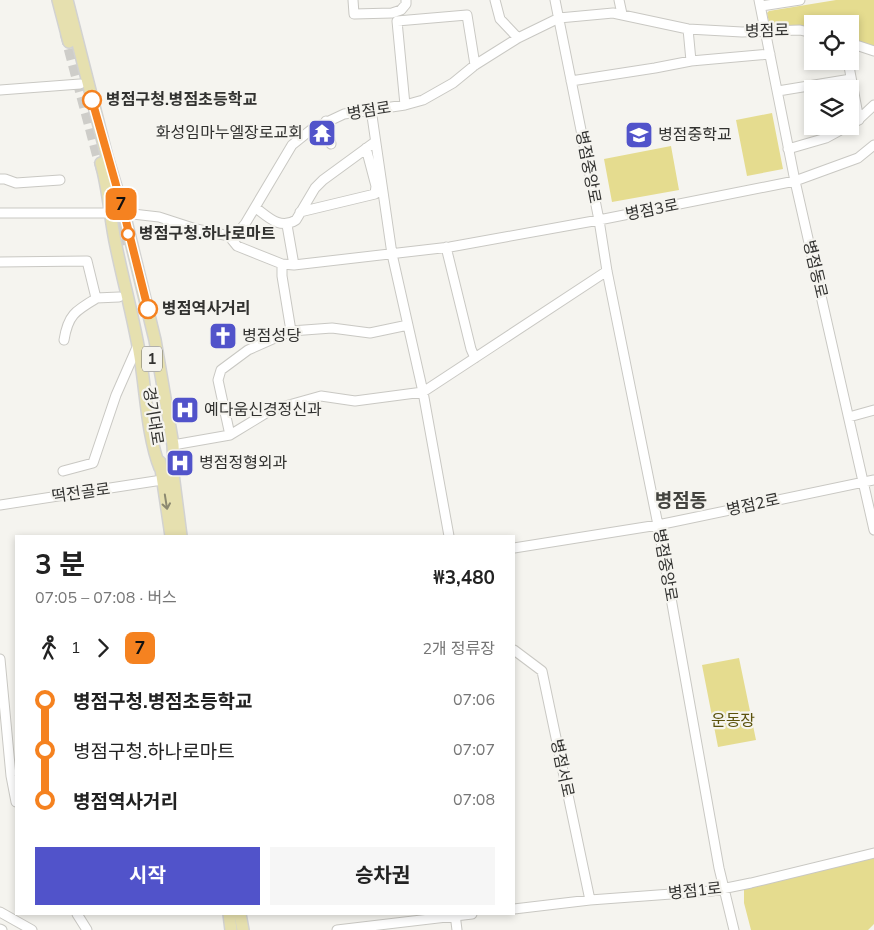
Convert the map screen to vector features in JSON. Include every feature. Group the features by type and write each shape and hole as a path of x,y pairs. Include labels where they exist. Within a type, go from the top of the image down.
{"main road":[{"path":"58,0 105,176 112,213 155,340 173,444 174,467 167,477"},
{"path":"67,0 107,157 124,213 122,243"},
{"name":"경기대로","path":"122,243 152,435 160,468 167,477 181,535"},
{"name":"경기대로","path":"122,243 144,356 160,468"},
{"name":"경기대로","path":"122,243 152,355 169,468 167,477 171,535"},
{"path":"229,915 231,930"},
{"path":"240,915 243,930"}],"street":[{"path":"352,0 354,14 401,10 406,4 406,0"},
{"path":"495,0 500,19 518,38"},
{"name":"병점중앙로","path":"556,0 599,220 607,272 658,525 718,868 734,930"},
{"path":"619,0 622,14"},
{"name":"병점동로","path":"800,0 760,3 788,149 874,530"},
{"name":"병점로","path":"229,236 240,230 256,208 292,145 312,129 344,114 405,105 423,100 453,83 475,64 518,38 559,18 613,13 688,29 742,32 765,30 804,31"},
{"path":"405,105 396,20 467,15 475,64"},
{"path":"688,29 691,61"},
{"path":"859,46 874,51"},
{"path":"571,81 691,61 770,54"},
{"path":"847,80 851,79 850,70"},
{"path":"0,90 80,84"},
{"path":"778,91 804,88"},
{"path":"859,120 874,105"},
{"path":"371,109 392,254 423,392 449,535"},
{"path":"326,121 331,144"},
{"path":"788,149 832,135"},
{"path":"256,208 275,222 287,225 296,220 315,188 323,180 375,142"},
{"name":"병점3로","path":"229,236 237,246 282,264 294,265 446,247 599,220 795,181 858,158 874,145"},
{"path":"300,212 375,194 376,186 366,148"},
{"path":"0,179 16,183 60,180"},
{"path":"0,213 124,213 159,218 229,236"},
{"path":"287,225 294,265"},
{"path":"446,247 471,349 475,358"},
{"path":"0,262 87,261 97,298"},
{"path":"282,264 282,276 291,330"},
{"path":"173,444 230,434 271,410 321,396 355,401 423,392 607,272"},
{"path":"64,340 67,323 74,314 97,298 119,297"},
{"path":"230,434 218,380 221,370 248,350 291,330 332,328 370,333 408,325"},
{"path":"63,471 93,463 116,395 138,344"},
{"path":"849,417 874,410"},
{"name":"떡전골로","path":"0,505 167,477"},
{"name":"병점2로","path":"515,548 658,525 874,480"},
{"name":"병점서로","path":"515,651 542,671 590,900"},
{"path":"0,659 15,789"},
{"name":"병점1로","path":"515,909 590,900 712,890 874,853"},
{"path":"0,912 32,930"},
{"path":"78,915 87,930"},
{"path":"337,930 455,915 457,930"}],"green space":[{"path":"836,0 874,0 874,50 859,44 859,15 804,15 804,28 775,25 769,22 767,13 769,11"},
{"path":"772,113 783,169 747,176 736,120"},
{"path":"671,146 679,190 612,202 604,159"},
{"name":"운동장","path":"739,658 756,740 718,747 702,665"},
{"path":"874,858 874,924 868,930 751,930 744,903 744,889"}],"tunnel":[{"path":"65,33 102,172"},
{"path":"112,190 125,245"}],"bus line":[{"name":"7","path":"92,100 124,213 148,309"}],"place":[{"name":"병점구청.병점초등학교","path":"92,100"},
{"name":"화성임마누엘장로교회","path":"322,133"},
{"name":"병점중학교","path":"639,135"},
{"name":"병점구청.하나로마트","path":"128,234"},
{"name":"병점역사거리","path":"148,309"},
{"name":"병점성당","path":"223,336"},
{"name":"예다움신경정신과","path":"185,410"},
{"name":"병점정형외과","path":"180,463"}],"district":[{"name":"병점동","path":"681,501"}]}
